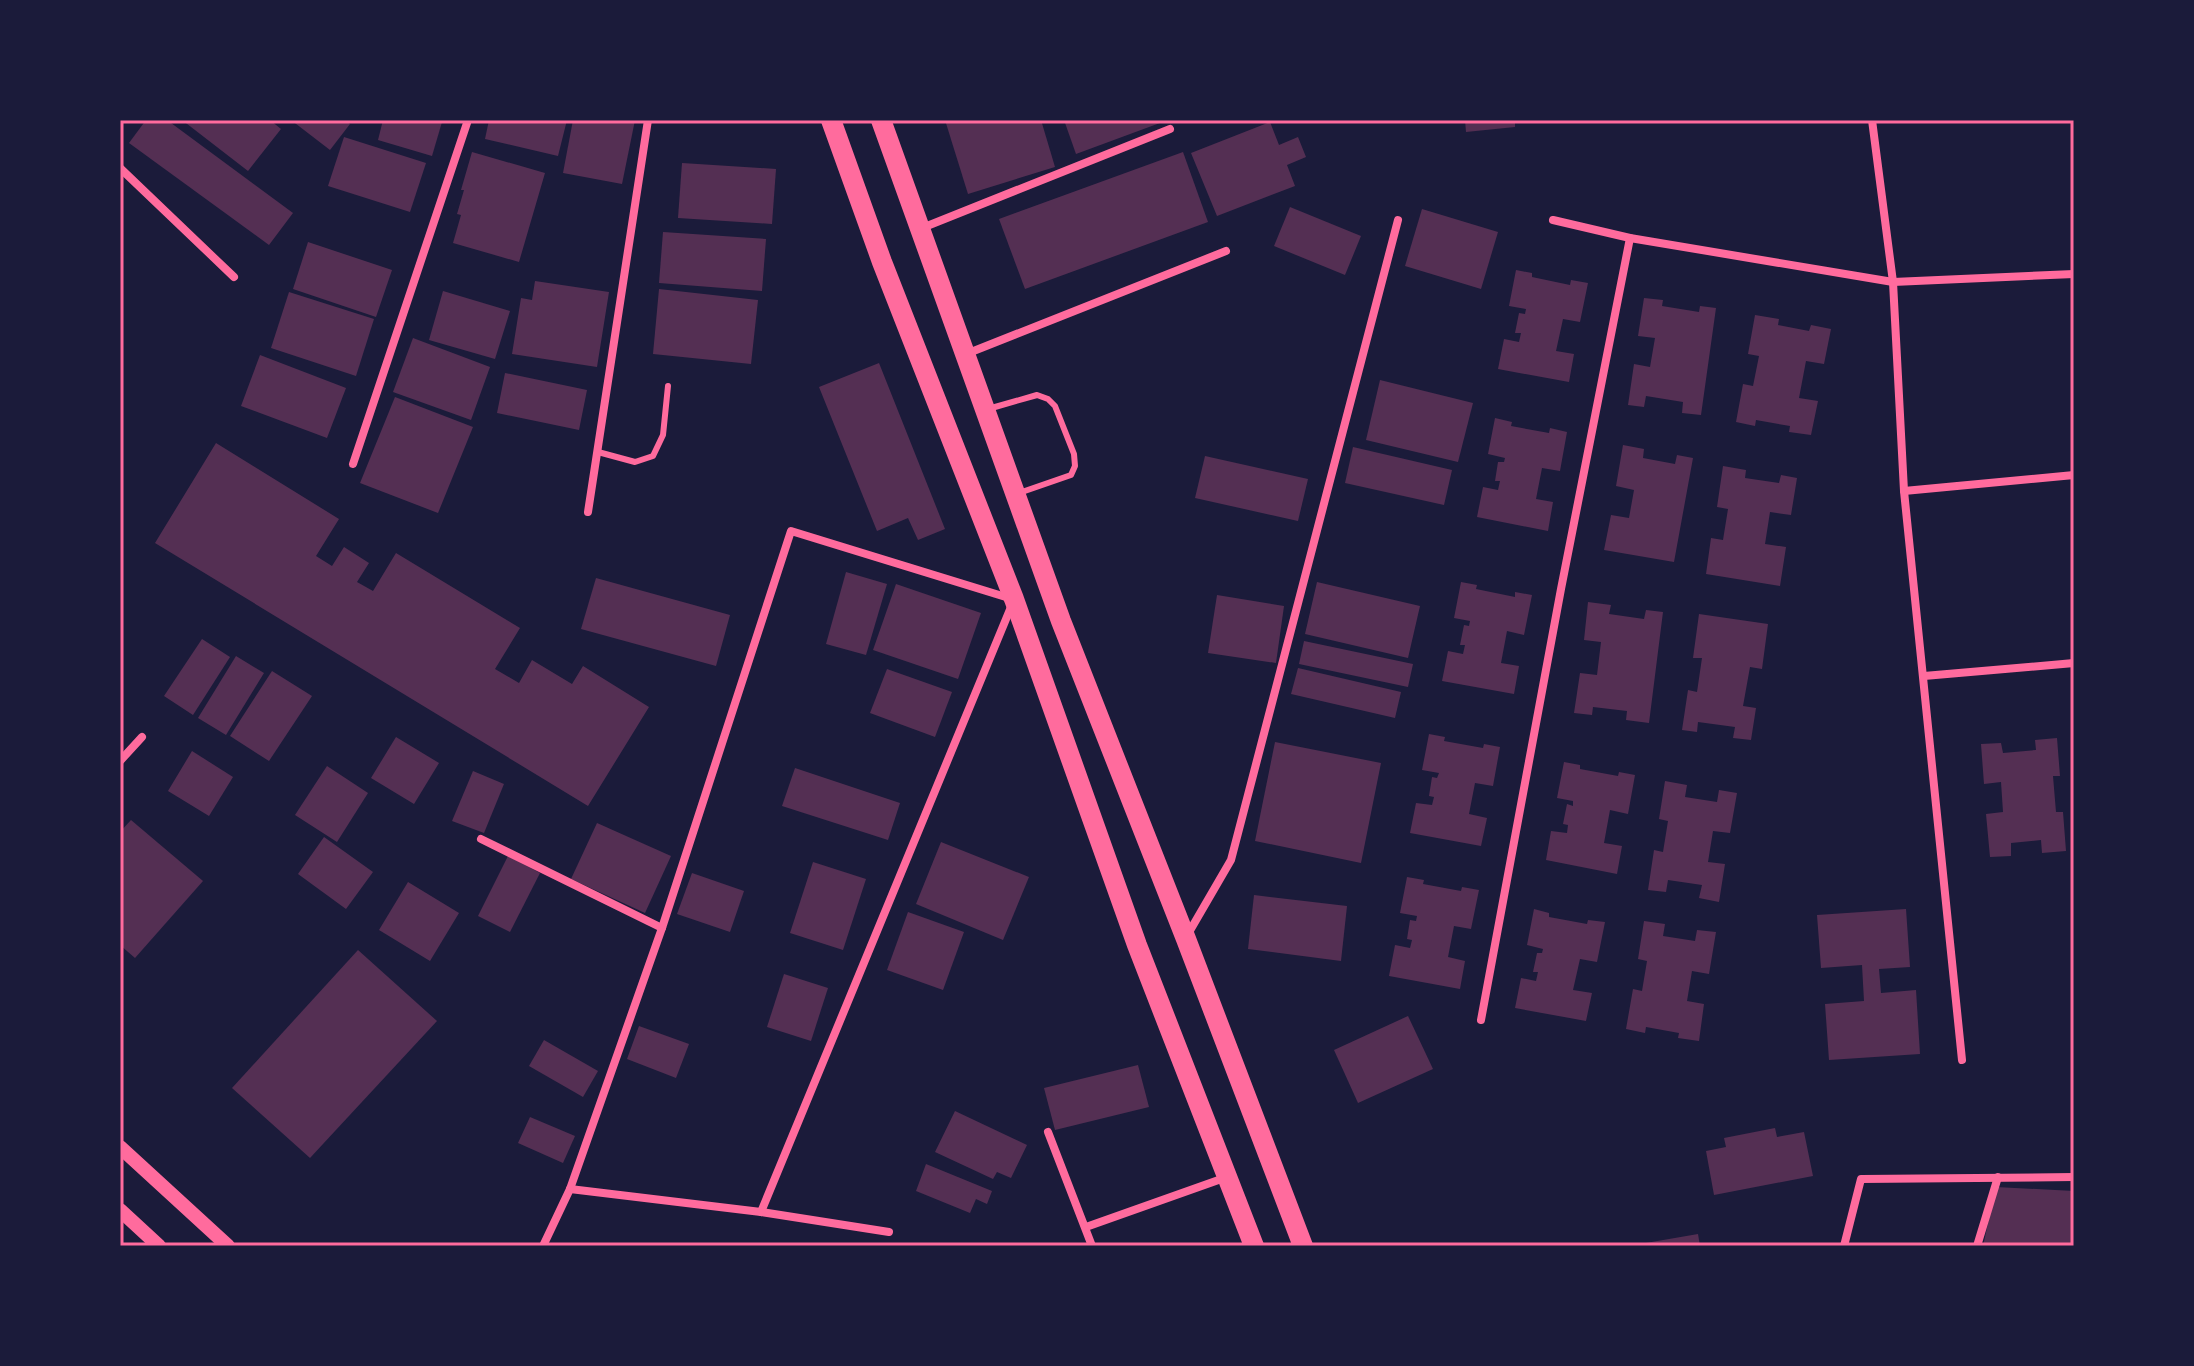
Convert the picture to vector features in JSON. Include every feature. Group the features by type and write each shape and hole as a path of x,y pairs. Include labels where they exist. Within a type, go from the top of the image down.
{"main road":[{"path":"831,120 882,262 1014,599 1137,945 1254,1246"},
{"path":"881,120 1061,621 1303,1246"}],"street":[{"path":"353,464 468,120"},
{"path":"588,512 648,120"},
{"path":"1872,120 1893,282 1904,491 1962,1060"},
{"path":"919,229 1170,129"},
{"path":"120,168 234,277"},
{"path":"1186,939 1231,860 1398,220"},
{"path":"1553,220 1630,238 1893,282 2074,274"},
{"path":"1481,1020 1630,238"},
{"path":"965,354 1226,251"},
{"path":"1904,491 2074,475"},
{"path":"543,1246 570,1189 662,928 791,531 1014,599 761,1212"},
{"path":"1924,676 2074,663"},
{"path":"120,761 142,737"},
{"path":"481,839 662,928"},
{"path":"1048,1132 1092,1246"},
{"path":"120,1147 228,1246"},
{"path":"1086,1227 1227,1177"},
{"path":"1977,1246 1998,1177"},
{"path":"1844,1246 1861,1179 2074,1177"},
{"path":"570,1189 761,1212 889,1232"},
{"path":"120,1210 159,1246"}],"lane":[{"path":"598,452 635,462 653,456 663,435 668,386"},
{"path":"985,410 1037,395 1048,399 1055,406 1074,454 1075,466 1071,475 1015,494"}],"building":[{"path":"146,120 167,120 293,213 269,245 129,143"},
{"path":"182,120 270,120 281,129 248,171"},
{"path":"291,120 344,120 350,124 330,150"},
{"path":"383,120 442,122 432,156 378,140"},
{"path":"489,120 567,120 558,156 485,139"},
{"path":"573,120 635,120 622,184 563,173"},
{"path":"945,120 1041,120 1055,167 968,194"},
{"path":"1064,120 1168,120 1076,154"},
{"path":"1465,120 1515,120 1515,127 1466,132"},
{"path":"1270,122 1279,145 1298,137 1306,157 1287,165 1295,186 1217,216 1191,153"},
{"path":"344,137 426,163 410,212 328,186"},
{"path":"472,152 545,173 519,262 453,243 461,215 457,214 464,190 461,190"},
{"path":"1183,152 1208,222 1025,289 999,219"},
{"path":"682,163 776,169 772,224 678,218"},
{"path":"1290,207 1361,236 1345,275 1274,246"},
{"path":"1422,209 1498,232 1481,289 1405,266"},
{"path":"663,232 766,239 762,291 659,283"},
{"path":"308,242 392,270 376,317 293,289"},
{"path":"1516,270 1532,273 1532,277 1570,285 1571,280 1588,283 1580,322 1563,319 1556,351 1574,354 1569,382 1498,369 1504,339 1519,342 1521,333 1515,333 1519,313 1525,314 1526,309 1509,306"},
{"path":"535,281 609,292 597,367 512,354 521,298 532,300"},
{"path":"659,289 758,300 751,364 653,354"},
{"path":"443,291 510,311 495,359 429,340"},
{"path":"289,292 374,319 356,376 271,348"},
{"path":"1644,298 1663,300 1662,306 1699,312 1700,306 1716,308 1701,415 1682,413 1683,402 1646,396 1644,407 1628,405 1634,364 1650,367 1655,338 1638,336"},
{"path":"1755,315 1779,319 1778,325 1809,331 1811,325 1831,329 1824,364 1806,361 1799,398 1818,401 1811,435 1789,432 1790,426 1756,420 1755,426 1736,422 1743,384 1753,386 1759,356 1748,354"},
{"path":"413,338 490,367 471,420 393,392"},
{"path":"260,355 346,388 327,438 241,406"},
{"path":"879,363 945,529 918,540 908,518 877,531 819,387"},
{"path":"505,373 587,390 579,430 497,413"},
{"path":"1380,380 1473,403 1458,462 1366,440"},
{"path":"395,397 473,427 438,513 360,483"},
{"path":"1495,418 1512,422 1511,426 1549,433 1550,428 1567,432 1560,471 1542,468 1536,499 1553,502 1548,531 1477,517 1483,487 1498,490 1500,481 1495,481 1498,462 1504,462 1505,458 1488,454"},
{"path":"216,443 339,519 316,556 332,566 344,547 369,563 357,582 373,591 396,553 520,628 495,669 519,683 532,660 572,684 583,666 649,707 588,806 155,543"},
{"path":"1623,445 1644,449 1643,458 1675,464 1677,455 1693,458 1674,562 1604,550 1611,515 1629,518 1634,490 1616,486"},
{"path":"1353,447 1452,470 1444,505 1345,483"},
{"path":"1205,456 1308,479 1298,521 1195,498"},
{"path":"1723,466 1746,470 1745,478 1779,483 1781,475 1797,478 1791,515 1770,512 1765,544 1786,547 1780,586 1706,574 1711,538 1723,540 1728,509 1717,507"},
{"path":"846,572 887,584 866,655 826,644"},
{"path":"596,578 730,615 716,666 581,629"},
{"path":"1317,582 1420,606 1408,658 1305,634"},
{"path":"1461,582 1477,585 1476,589 1515,597 1515,592 1532,595 1524,635 1507,631 1501,663 1519,666 1514,694 1442,681 1448,651 1463,654 1465,645 1460,645 1464,625 1469,626 1470,621 1454,618"},
{"path":"896,584 981,613 958,679 873,650"},
{"path":"1217,595 1284,606 1276,663 1208,653"},
{"path":"1588,602 1611,605 1609,614 1644,619 1646,610 1663,612 1649,723 1626,720 1627,711 1593,707 1592,715 1574,713 1580,673 1597,675 1601,642 1584,640"},
{"path":"1699,614 1768,624 1762,669 1750,667 1743,706 1756,708 1751,740 1733,738 1735,727 1698,722 1697,732 1682,730 1688,690 1697,692 1702,658 1693,658"},
{"path":"202,639 230,657 193,715 164,696"},
{"path":"1304,641 1413,664 1408,687 1299,664"},
{"path":"236,656 264,673 226,735 198,718"},
{"path":"1298,668 1401,692 1395,718 1291,694"},
{"path":"887,669 952,692 935,737 870,713"},
{"path":"272,671 312,696 269,761 230,736"},
{"path":"1429,734 1445,737 1444,741 1483,748 1484,744 1500,747 1493,786 1475,783 1469,814 1487,818 1481,846 1410,833 1416,803 1432,805 1434,797 1429,796 1432,777 1437,778 1439,773 1422,770"},
{"path":"396,737 439,763 414,804 371,778"},
{"path":"2057,738 2060,776 2053,776 2056,812 2063,812 2066,851 2042,853 2041,840 2011,843 2011,856 1990,857 1986,814 2003,812 2001,782 1984,784 1981,744 2001,743 2003,753 2036,750 2035,740"},
{"path":"1275,742 1381,763 1361,863 1255,841"},
{"path":"192,751 233,777 209,816 168,791"},
{"path":"1564,762 1580,765 1580,769 1618,776 1619,772 1635,775 1628,814 1610,810 1604,843 1622,846 1617,874 1546,860 1551,831 1567,833 1568,825 1563,824 1567,804 1573,806 1573,801 1557,798"},
{"path":"327,766 368,793 337,842 295,815"},
{"path":"795,768 900,803 888,840 782,806"},
{"path":"473,771 504,784 484,833 452,821"},
{"path":"1665,781 1687,785 1685,797 1717,802 1719,790 1737,793 1730,833 1713,831 1708,862 1725,864 1719,902 1699,898 1702,885 1668,880 1666,892 1648,890 1654,850 1663,852 1668,821 1659,819"},
{"path":"131,820 203,881 135,958 120,945 120,832"},
{"path":"597,823 671,856 645,913 571,879"},
{"path":"324,837 373,872 346,909 298,874"},
{"path":"941,842 1029,877 1003,940 916,904"},
{"path":"508,856 540,873 510,932 478,916"},
{"path":"813,862 866,879 843,950 790,933"},
{"path":"692,873 744,891 730,932 677,914"},
{"path":"1407,877 1424,880 1423,884 1461,891 1462,887 1479,890 1471,929 1454,926 1448,957 1465,961 1460,989 1389,976 1395,945 1410,948 1412,940 1407,939 1410,920 1416,921 1417,916 1400,913"},
{"path":"408,882 459,913 430,961 379,930"},
{"path":"1254,895 1347,906 1341,961 1248,949"},
{"path":"1534,909 1549,913 1549,917 1587,924 1588,920 1605,922 1597,962 1580,959 1573,990 1592,993 1586,1021 1515,1008 1521,978 1536,981 1538,972 1533,972 1537,953 1542,953 1543,949 1527,945"},
{"path":"1906,909 1910,967 1879,969 1881,993 1916,990 1920,1054 1829,1060 1825,1004 1864,1001 1862,965 1821,968 1817,915"},
{"path":"908,912 964,932 943,990 887,970"},
{"path":"1644,921 1665,924 1663,936 1695,941 1697,930 1716,932 1709,974 1692,971 1687,1001 1704,1004 1699,1041 1678,1038 1679,1033 1646,1027 1645,1033 1626,1029 1633,989 1642,991 1647,961 1638,959"},
{"path":"358,950 437,1021 310,1158 232,1088"},
{"path":"784,974 828,988 811,1041 767,1027"},
{"path":"1408,1016 1433,1069 1358,1103 1334,1050"},
{"path":"639,1026 689,1044 676,1078 627,1059"},
{"path":"544,1040 598,1071 583,1097 529,1066"},
{"path":"1138,1065 1149,1107 1055,1130 1044,1088"},
{"path":"955,1111 1027,1145 1011,1178 997,1172 993,1179 935,1152"},
{"path":"530,1117 575,1136 563,1163 518,1143"},
{"path":"1775,1128 1777,1137 1804,1132 1813,1176 1714,1195 1706,1151 1726,1147 1724,1138"},
{"path":"926,1164 992,1191 987,1204 976,1199 970,1213 916,1191"},
{"path":"1996,1187 2074,1191 2074,1246 1983,1246"},
{"path":"1698,1234 1700,1246 1640,1246 1640,1244"}]}
